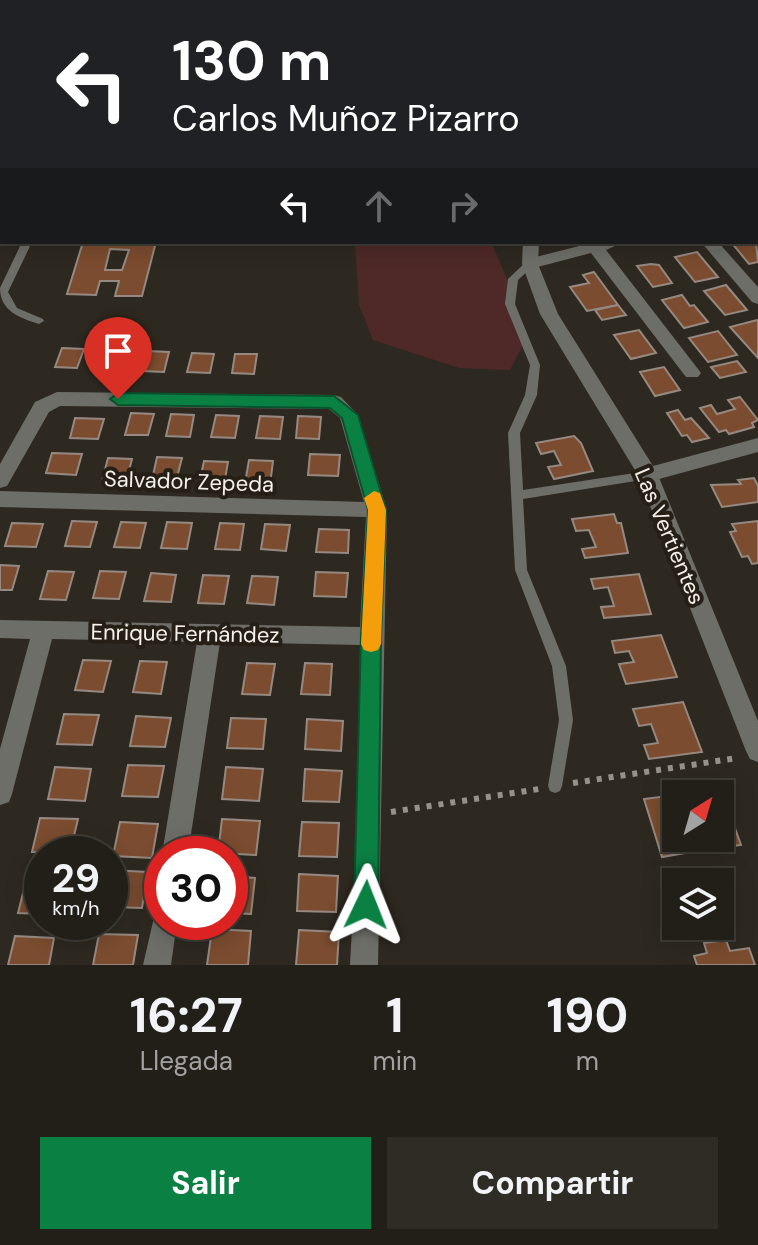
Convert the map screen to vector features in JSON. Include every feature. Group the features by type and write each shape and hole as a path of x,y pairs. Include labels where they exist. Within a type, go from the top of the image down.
{"street":[{"name":"Las Vertientes","path":"531,244 530,264 549,314 648,475 754,727 758,751"},
{"path":"530,264 608,244"},
{"path":"711,244 758,298"},
{"path":"595,247 692,373"},
{"path":"0,481 42,407 57,399 334,402 349,415 377,510 364,965"},
{"path":"648,475 758,445"},
{"name":"Salvador Zepeda","path":"0,499 377,510"},
{"name":"Enrique Fernández","path":"0,629 371,636"},
{"path":"0,794 43,631"},
{"path":"178,836 210,633"},
{"path":"157,965 161,940"}],"lane":[{"path":"26,244 3,286 3,292 13,310 39,321"},
{"path":"530,264 513,279 510,304 535,365 531,395 514,433 520,495 521,570 559,666 566,720 555,786"},
{"path":"520,495 648,475"}],"shaded area":[{"path":"355,244 492,244 512,291 525,341 510,370 459,368 373,340 359,305"}],"building":[{"path":"82,244 155,244 142,296 115,296 119,281 100,281 96,295 67,294","holes":["110,249 129,250 122,270 105,270"]},
{"path":"733,244 756,244 758,262 749,264"},
{"path":"697,252 718,277 695,282 675,257"},
{"path":"659,265 672,283 653,287 637,266"},
{"path":"594,272 618,305 587,311 570,287 589,283 583,275"},
{"path":"726,285 747,310 725,315 704,291"},
{"path":"682,295 708,322 684,328 662,300"},
{"path":"618,305 626,315 602,320 595,310"},
{"path":"758,321 758,358 730,327"},
{"path":"639,330 656,353 631,359 614,335"},
{"path":"718,331 737,355 708,362 689,338"},
{"path":"62,348 84,349 77,368 55,367"},
{"path":"104,350 126,351 120,370 98,369"},
{"path":"147,351 169,352 164,372 142,371"},
{"path":"192,353 214,354 210,373 187,372"},
{"path":"235,354 257,354 254,374 232,373"},
{"path":"737,361 746,372 720,378 711,367"},
{"path":"664,367 680,390 655,396 640,372"},
{"path":"740,397 758,420 752,423 754,427 729,434 726,430 719,432 700,408 711,405 717,414 735,409 728,400"},
{"path":"678,410 685,420 691,418 709,438 692,442 687,435 682,436 667,413"},
{"path":"131,413 154,414 148,435 125,435"},
{"path":"171,414 194,415 190,437 166,436"},
{"path":"216,415 239,416 235,438 211,437"},
{"path":"260,416 283,417 280,439 256,438"},
{"path":"298,416 321,417 319,439 296,438"},
{"path":"75,418 104,419 98,439 70,438"},
{"path":"574,436 581,443 593,471 554,479 548,467 561,465 554,451 541,454 536,443"},
{"path":"52,453 82,454 76,475 46,473"},
{"path":"310,454 340,455 338,476 308,475"},
{"path":"157,457 182,458 176,481 152,480"},
{"path":"108,458 132,459 126,482 102,481"},
{"path":"249,460 273,461 270,485 245,483"},
{"path":"204,461 228,462 224,485 199,484"},
{"path":"754,478 758,486 758,502 722,507 711,485 741,484 738,480"},
{"path":"614,514 617,523 621,523 628,553 585,558 582,549 596,547 589,530 576,531 572,519"},
{"path":"72,521 97,522 90,547 65,546"},
{"path":"758,521 758,563 752,564 748,556 742,557 730,532 736,531 732,524"},
{"path":"121,522 146,523 140,548 114,547"},
{"path":"167,522 192,523 187,549 161,548"},
{"path":"12,523 43,524 36,547 5,546"},
{"path":"220,523 244,524 240,550 215,549"},
{"path":"265,524 290,525 286,551 261,549"},
{"path":"319,529 349,530 348,553 316,552"},
{"path":"0,565 19,566 12,590 0,590"},
{"path":"48,571 74,572 66,600 40,599"},
{"path":"100,571 126,572 119,599 93,598"},
{"path":"316,572 348,573 346,597 314,596"},
{"path":"151,573 176,575 171,602 144,601"},
{"path":"639,574 651,614 604,618 601,607 614,606 608,587 594,589 591,579"},
{"path":"203,575 229,576 224,604 198,603"},
{"path":"252,576 278,577 274,605 247,603"},
{"path":"661,635 677,677 626,684 619,664 634,662 629,651 615,653 612,641"},
{"path":"83,660 111,661 103,692 75,690"},
{"path":"140,661 167,662 161,694 133,692"},
{"path":"247,663 275,664 270,695 242,694"},
{"path":"305,663 332,664 330,695 301,694"},
{"path":"683,702 702,752 649,759 644,745 658,743 651,724 639,726 633,709"},
{"path":"64,714 99,715 92,745 57,744"},
{"path":"136,716 171,718 165,747 130,746"},
{"path":"231,718 266,719 263,749 227,748"},
{"path":"307,719 343,721 341,751 305,749"},
{"path":"128,765 164,766 158,797 122,796"},
{"path":"55,767 91,769 85,801 48,799"},
{"path":"226,767 263,769 259,801 222,799"},
{"path":"305,769 342,771 339,802 303,801"},
{"path":"662,797 662,852 690,852 662,857 644,799"},
{"path":"40,818 78,819 74,836 36,836"},
{"path":"222,819 260,821 256,855 248,855 248,836 220,836"},
{"path":"120,822 158,824 156,836 144,836 144,858 128,857 128,836 117,836"},
{"path":"302,822 339,823 337,857 299,856"},
{"path":"734,825 741,845 734,846"},
{"path":"128,871 144,872 142,908 128,908"},
{"path":"299,874 338,876 336,912 297,911"},
{"path":"248,877 255,878 251,914 248,914"},
{"path":"24,889 24,913 18,913"},
{"path":"299,930 339,932 337,965 296,965"},
{"path":"248,931 251,931 248,965 207,965 210,940 248,940"},
{"path":"128,935 138,935 133,965 93,965 98,940 128,940"},
{"path":"15,936 24,936 24,940 54,940 49,965 8,965"},
{"path":"726,940 730,951 749,948 755,965 697,965 694,956 707,953 704,943"}],"slow traffic":[{"path":"371,644 377,510 374,498"}],"route":[{"path":"118,399 334,402 349,415 377,510 371,636 366,905"}]}
